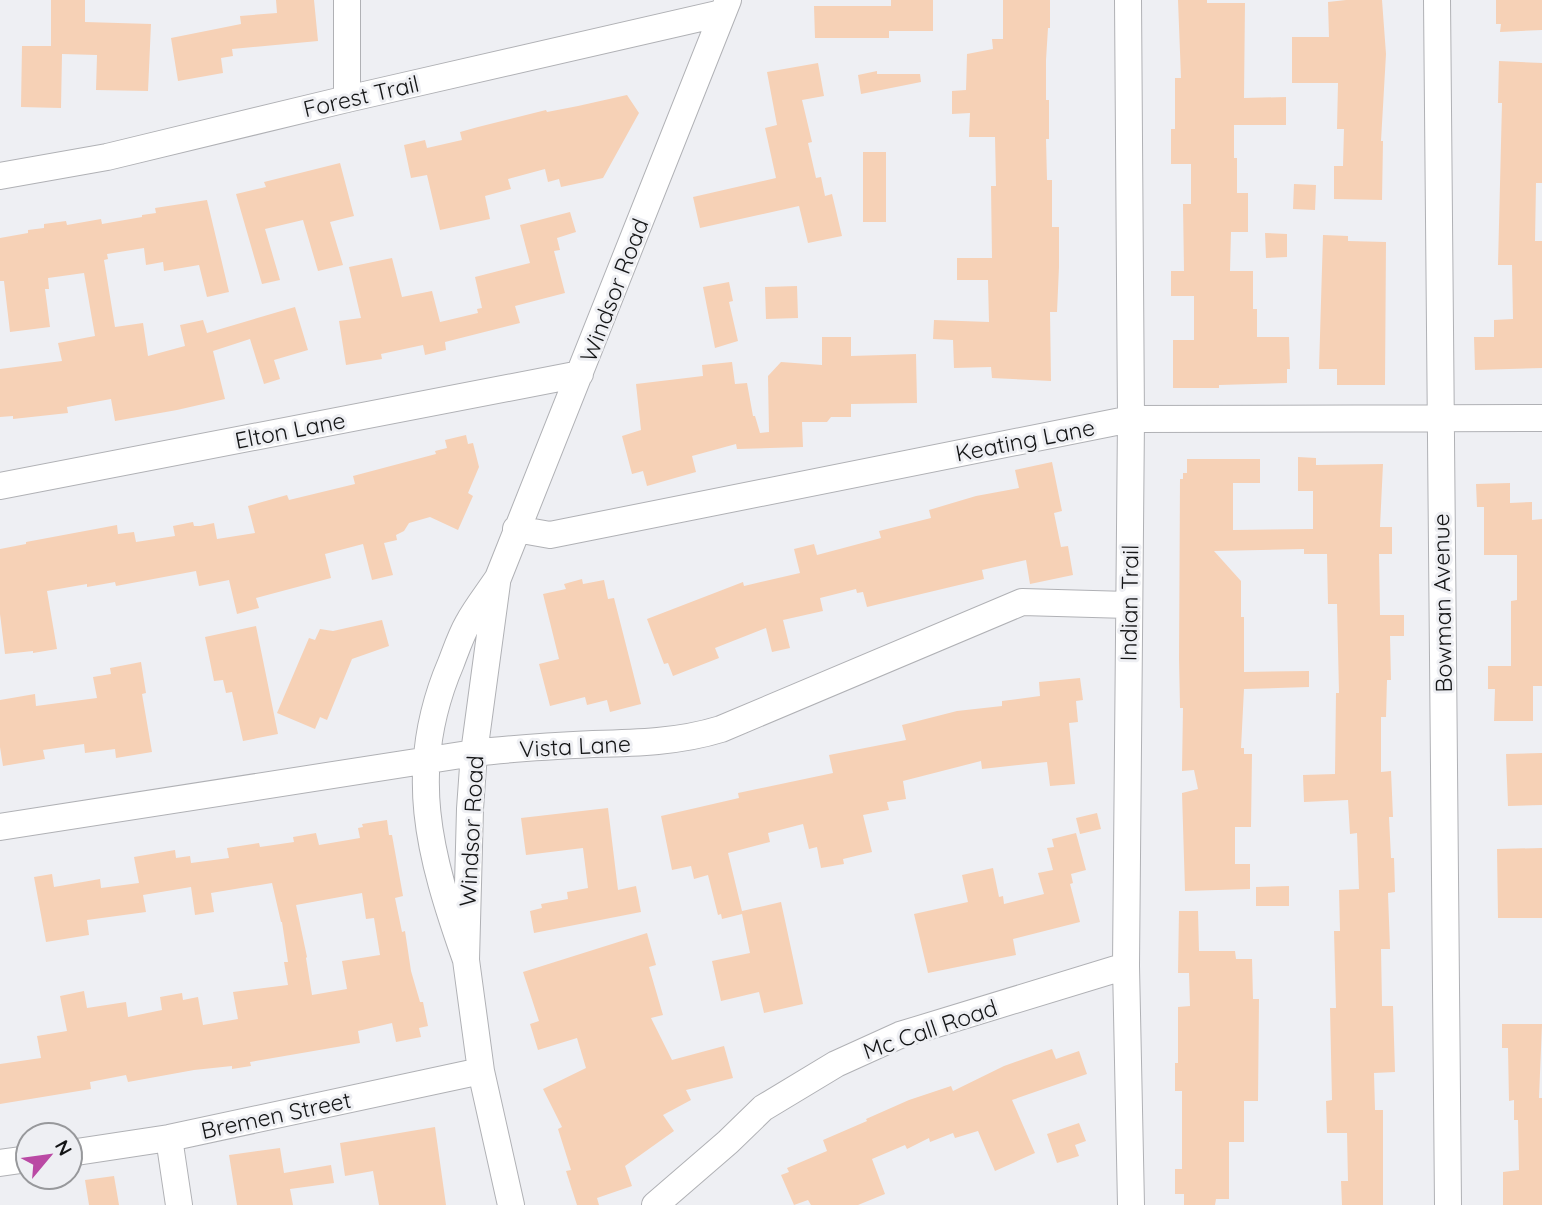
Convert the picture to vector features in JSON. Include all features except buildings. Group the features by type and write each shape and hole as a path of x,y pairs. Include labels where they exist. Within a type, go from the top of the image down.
{"street":[{"path":"347,0 347,99"},
{"name":"Indian Trail","path":"1128,0 1131,419 1126,966 1130,1205"},
{"name":"Bowman Avenue","path":"1437,0 1448,1205"},
{"name":"Forest Trail","path":"0,176 107,157 725,7"},
{"name":"Windsor Road","path":"511,1205 481,1071 466,960 474,753 498,578 725,7"},
{"name":"Elton Lane","path":"0,486 580,374"},
{"name":"Keating Lane","path":"516,529 550,535 1131,419 1542,418"},
{"name":"Windsor Road","path":"466,960 446,905 433,855 425,799 426,760 438,692 467,624 498,578"},
{"name":"Vista Lane","path":"0,827 474,753 521,747 667,741 697,737 1022,602 1128,605"},
{"name":"Mc Call Road","path":"655,1205 763,1108 835,1064 900,1035 1126,966"},
{"name":"Bremen Street","path":"84,1151 169,1138 481,1071"},
{"path":"169,1138 179,1205"}]}
